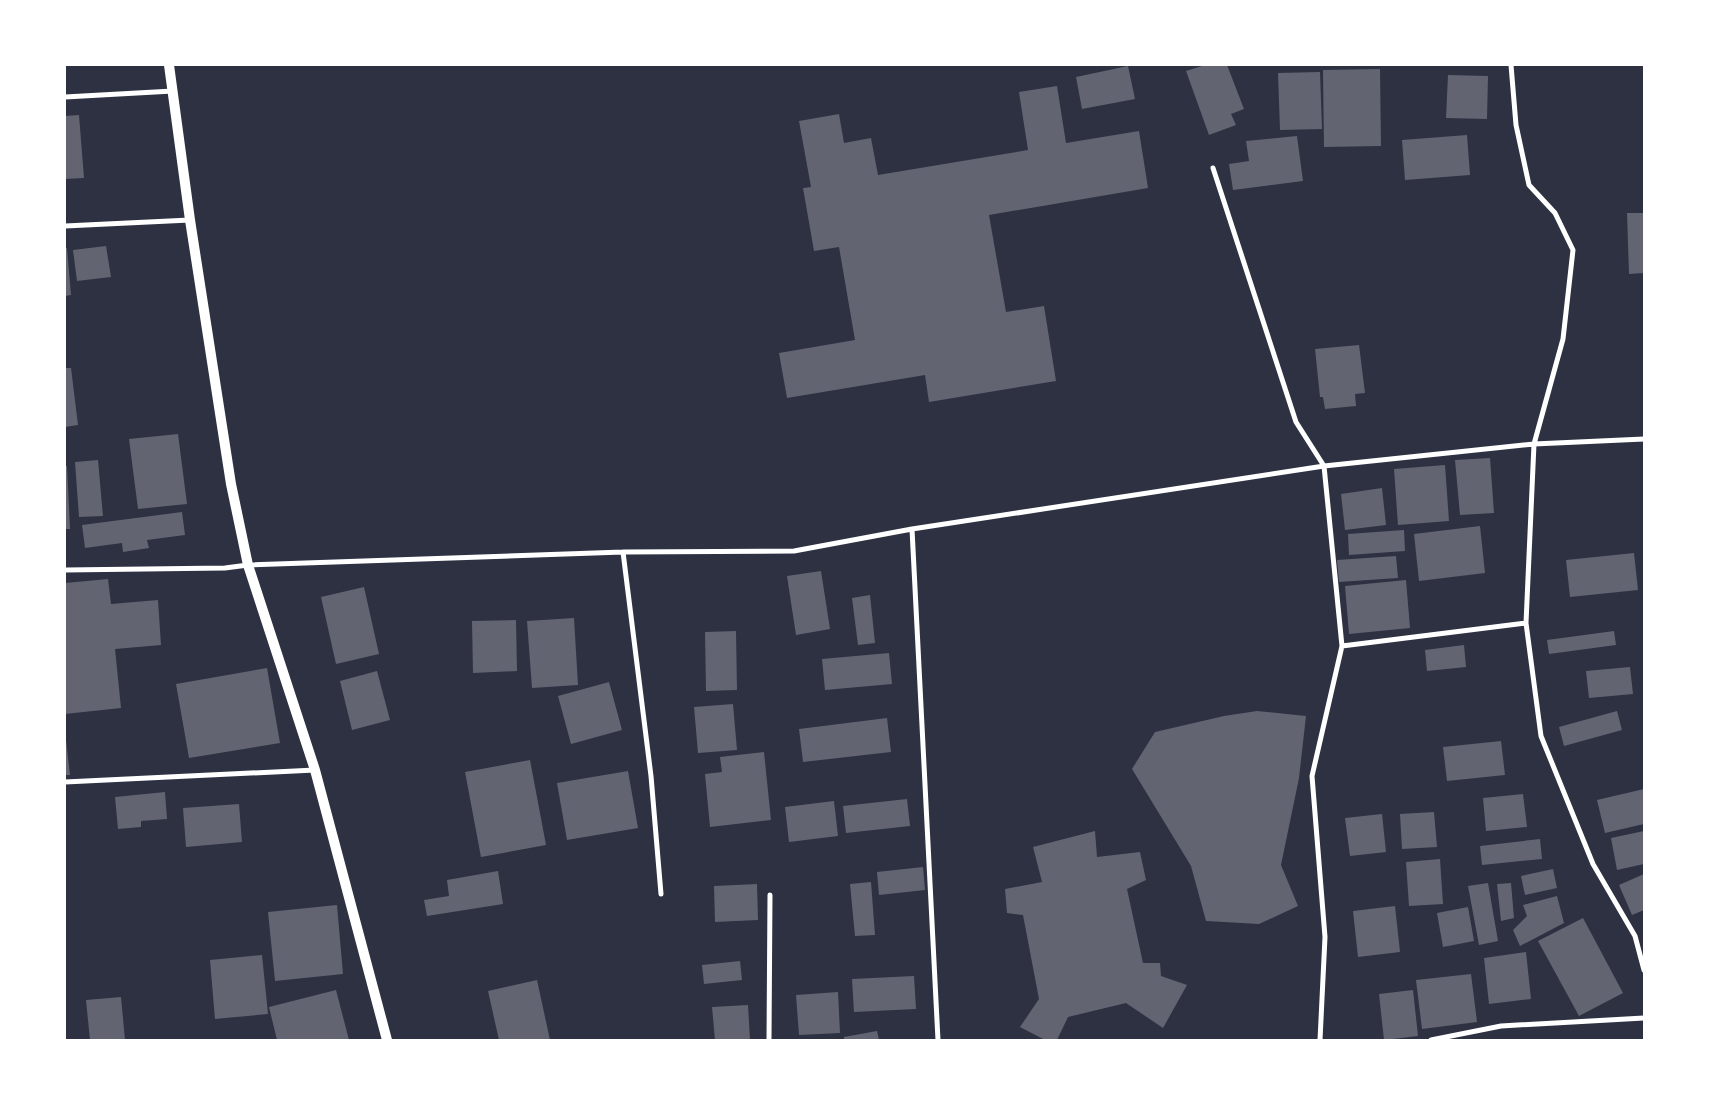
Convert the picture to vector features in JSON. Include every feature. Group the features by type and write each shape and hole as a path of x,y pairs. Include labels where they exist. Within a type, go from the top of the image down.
{"main road":[{"path":"169,65 190,220 231,484 248,565 315,770 387,1040"}],"street":[{"path":"1511,65 1516,125 1529,185 1555,213 1573,250 1563,339 1534,444 1526,624 1542,736 1594,864 1636,936 1644,970"},
{"path":"65,97 173,91"},
{"path":"1213,168 1296,422 1324,466 1342,646 1312,776 1325,938 1320,1040"},
{"path":"65,226 190,220"},
{"path":"65,570 225,568 248,565 623,552 794,551 912,529 1324,466 1534,444 1644,439"},
{"path":"912,529 938,1040"},
{"path":"623,552 651,776 661,894"},
{"path":"1342,646 1526,624"},
{"path":"65,782 315,770"},
{"path":"769,1040 770,895"},
{"path":"1431,1040 1501,1026 1644,1018"}],"building":[{"path":"1205,65 1227,65 1244,109 1231,114 1236,125 1209,135 1186,71"},
{"path":"1128,66 1135,99 1082,109 1076,77"},
{"path":"1380,69 1381,146 1324,147 1323,70"},
{"path":"1320,72 1322,129 1280,130 1278,73"},
{"path":"1448,75 1488,76 1487,119 1446,118"},
{"path":"1057,86 1066,143 1139,131 1148,188 989,215 1006,312 1044,306 1056,381 929,402 925,375 787,398 779,353 855,340 839,247 814,251 803,188 811,187 799,121 839,114 844,143 871,138 878,175 1028,150 1019,92"},
{"path":"79,115 84,178 65,179 65,116"},
{"path":"1467,135 1470,175 1405,180 1402,140"},
{"path":"1297,136 1303,181 1233,190 1229,164 1249,161 1246,141"},
{"path":"1627,213 1644,213 1644,273 1629,274"},
{"path":"106,246 111,277 77,281 73,250"},
{"path":"65,248 67,248 71,295 65,296"},
{"path":"1359,345 1365,393 1355,394 1356,406 1325,409 1323,397 1320,397 1315,349"},
{"path":"65,368 71,368 78,425 65,427"},
{"path":"178,434 187,504 138,509 129,439"},
{"path":"1490,458 1494,513 1460,515 1455,460"},
{"path":"98,460 103,516 79,517 75,462"},
{"path":"1445,465 1449,521 1398,525 1394,469"},
{"path":"65,466 67,466 70,529 65,529"},
{"path":"1382,488 1386,525 1345,530 1341,494"},
{"path":"182,512 185,535 147,540 149,548 123,552 122,543 85,548 82,525"},
{"path":"1480,526 1485,573 1419,581 1414,534"},
{"path":"1404,530 1405,551 1349,555 1348,534"},
{"path":"1634,553 1638,590 1570,597 1566,560"},
{"path":"1396,556 1398,578 1339,582 1337,560"},
{"path":"821,571 830,629 796,635 787,576"},
{"path":"108,579 111,604 158,600 161,645 115,649 121,708 65,714 65,583"},
{"path":"1406,580 1410,628 1349,634 1345,586"},
{"path":"364,587 379,654 336,664 321,597"},
{"path":"870,595 875,643 858,645 852,598"},
{"path":"574,618 578,685 532,688 527,621"},
{"path":"516,620 517,671 473,673 472,621"},
{"path":"736,631 737,690 706,691 705,632"},
{"path":"1614,631 1616,645 1549,654 1547,640"},
{"path":"1464,645 1466,667 1427,671 1425,650"},
{"path":"889,653 892,684 825,690 822,659"},
{"path":"1630,667 1633,694 1589,698 1586,671"},
{"path":"267,668 280,743 189,758 176,684"},
{"path":"377,671 390,720 352,730 340,681"},
{"path":"609,682 622,730 571,744 558,696"},
{"path":"733,704 737,750 698,753 694,707"},
{"path":"1257,711 1306,716 1299,778 1281,865 1298,906 1259,924 1206,921 1191,866 1132,769 1155,732 1224,716"},
{"path":"1617,711 1622,730 1564,746 1559,727"},
{"path":"887,718 891,752 803,762 799,729"},
{"path":"66,740 70,775 65,775"},
{"path":"1501,741 1505,775 1447,781 1443,747"},
{"path":"764,752 771,820 710,827 705,774 722,772 720,757"},
{"path":"530,760 546,845 481,857 465,772"},
{"path":"628,771 638,828 567,840 557,783"},
{"path":"1644,789 1644,824 1605,833 1597,800"},
{"path":"165,792 167,819 141,821 141,827 118,829 115,797"},
{"path":"1523,794 1527,827 1486,831 1483,798"},
{"path":"907,799 910,826 846,833 843,806"},
{"path":"834,801 838,836 789,842 785,807"},
{"path":"239,804 242,842 186,847 183,808"},
{"path":"1434,812 1437,847 1402,849 1400,814"},
{"path":"1382,814 1386,852 1350,856 1345,818"},
{"path":"1095,831 1097,857 1140,852 1146,880 1127,889 1143,963 1160,963 1161,976 1187,985 1163,1028 1126,1003 1068,1017 1057,1040 1045,1040 1020,1027 1039,999 1023,915 1007,913 1005,889 1042,882 1033,847"},
{"path":"1644,831 1644,864 1617,870 1611,838"},
{"path":"1540,839 1542,859 1482,865 1480,846"},
{"path":"1440,859 1443,904 1409,906 1406,862"},
{"path":"923,867 925,890 879,895 877,872"},
{"path":"1553,869 1557,888 1525,895 1521,876"},
{"path":"498,871 503,904 427,916 424,900 449,896 447,880"},
{"path":"1644,874 1644,910 1632,915 1619,885"},
{"path":"871,882 875,935 855,936 850,884"},
{"path":"1488,883 1498,941 1479,945 1468,886"},
{"path":"1511,883 1514,918 1501,921 1497,884"},
{"path":"757,884 758,920 715,922 714,886"},
{"path":"1557,896 1564,923 1520,946 1513,930 1527,916 1523,905"},
{"path":"337,905 343,974 275,981 268,912"},
{"path":"1395,906 1400,952 1358,957 1353,911"},
{"path":"1468,907 1474,941 1443,947 1437,913"},
{"path":"1583,918 1623,993 1579,1016 1538,941"},
{"path":"1526,952 1531,999 1489,1004 1484,958"},
{"path":"262,955 268,1014 215,1019 210,960"},
{"path":"740,961 742,980 704,984 702,965"},
{"path":"1471,974 1477,1022 1422,1029 1416,980"},
{"path":"914,976 916,1009 854,1012 852,979"},
{"path":"537,980 550,1040 499,1040 488,991"},
{"path":"336,990 349,1040 277,1040 269,1007"},
{"path":"1413,990 1418,1036 1384,1040 1379,994"},
{"path":"838,992 840,1033 799,1035 796,995"},
{"path":"121,997 125,1040 90,1040 86,1000"},
{"path":"748,1005 750,1040 715,1040 712,1007"},
{"path":"877,1031 879,1040 844,1040 844,1037"}]}
